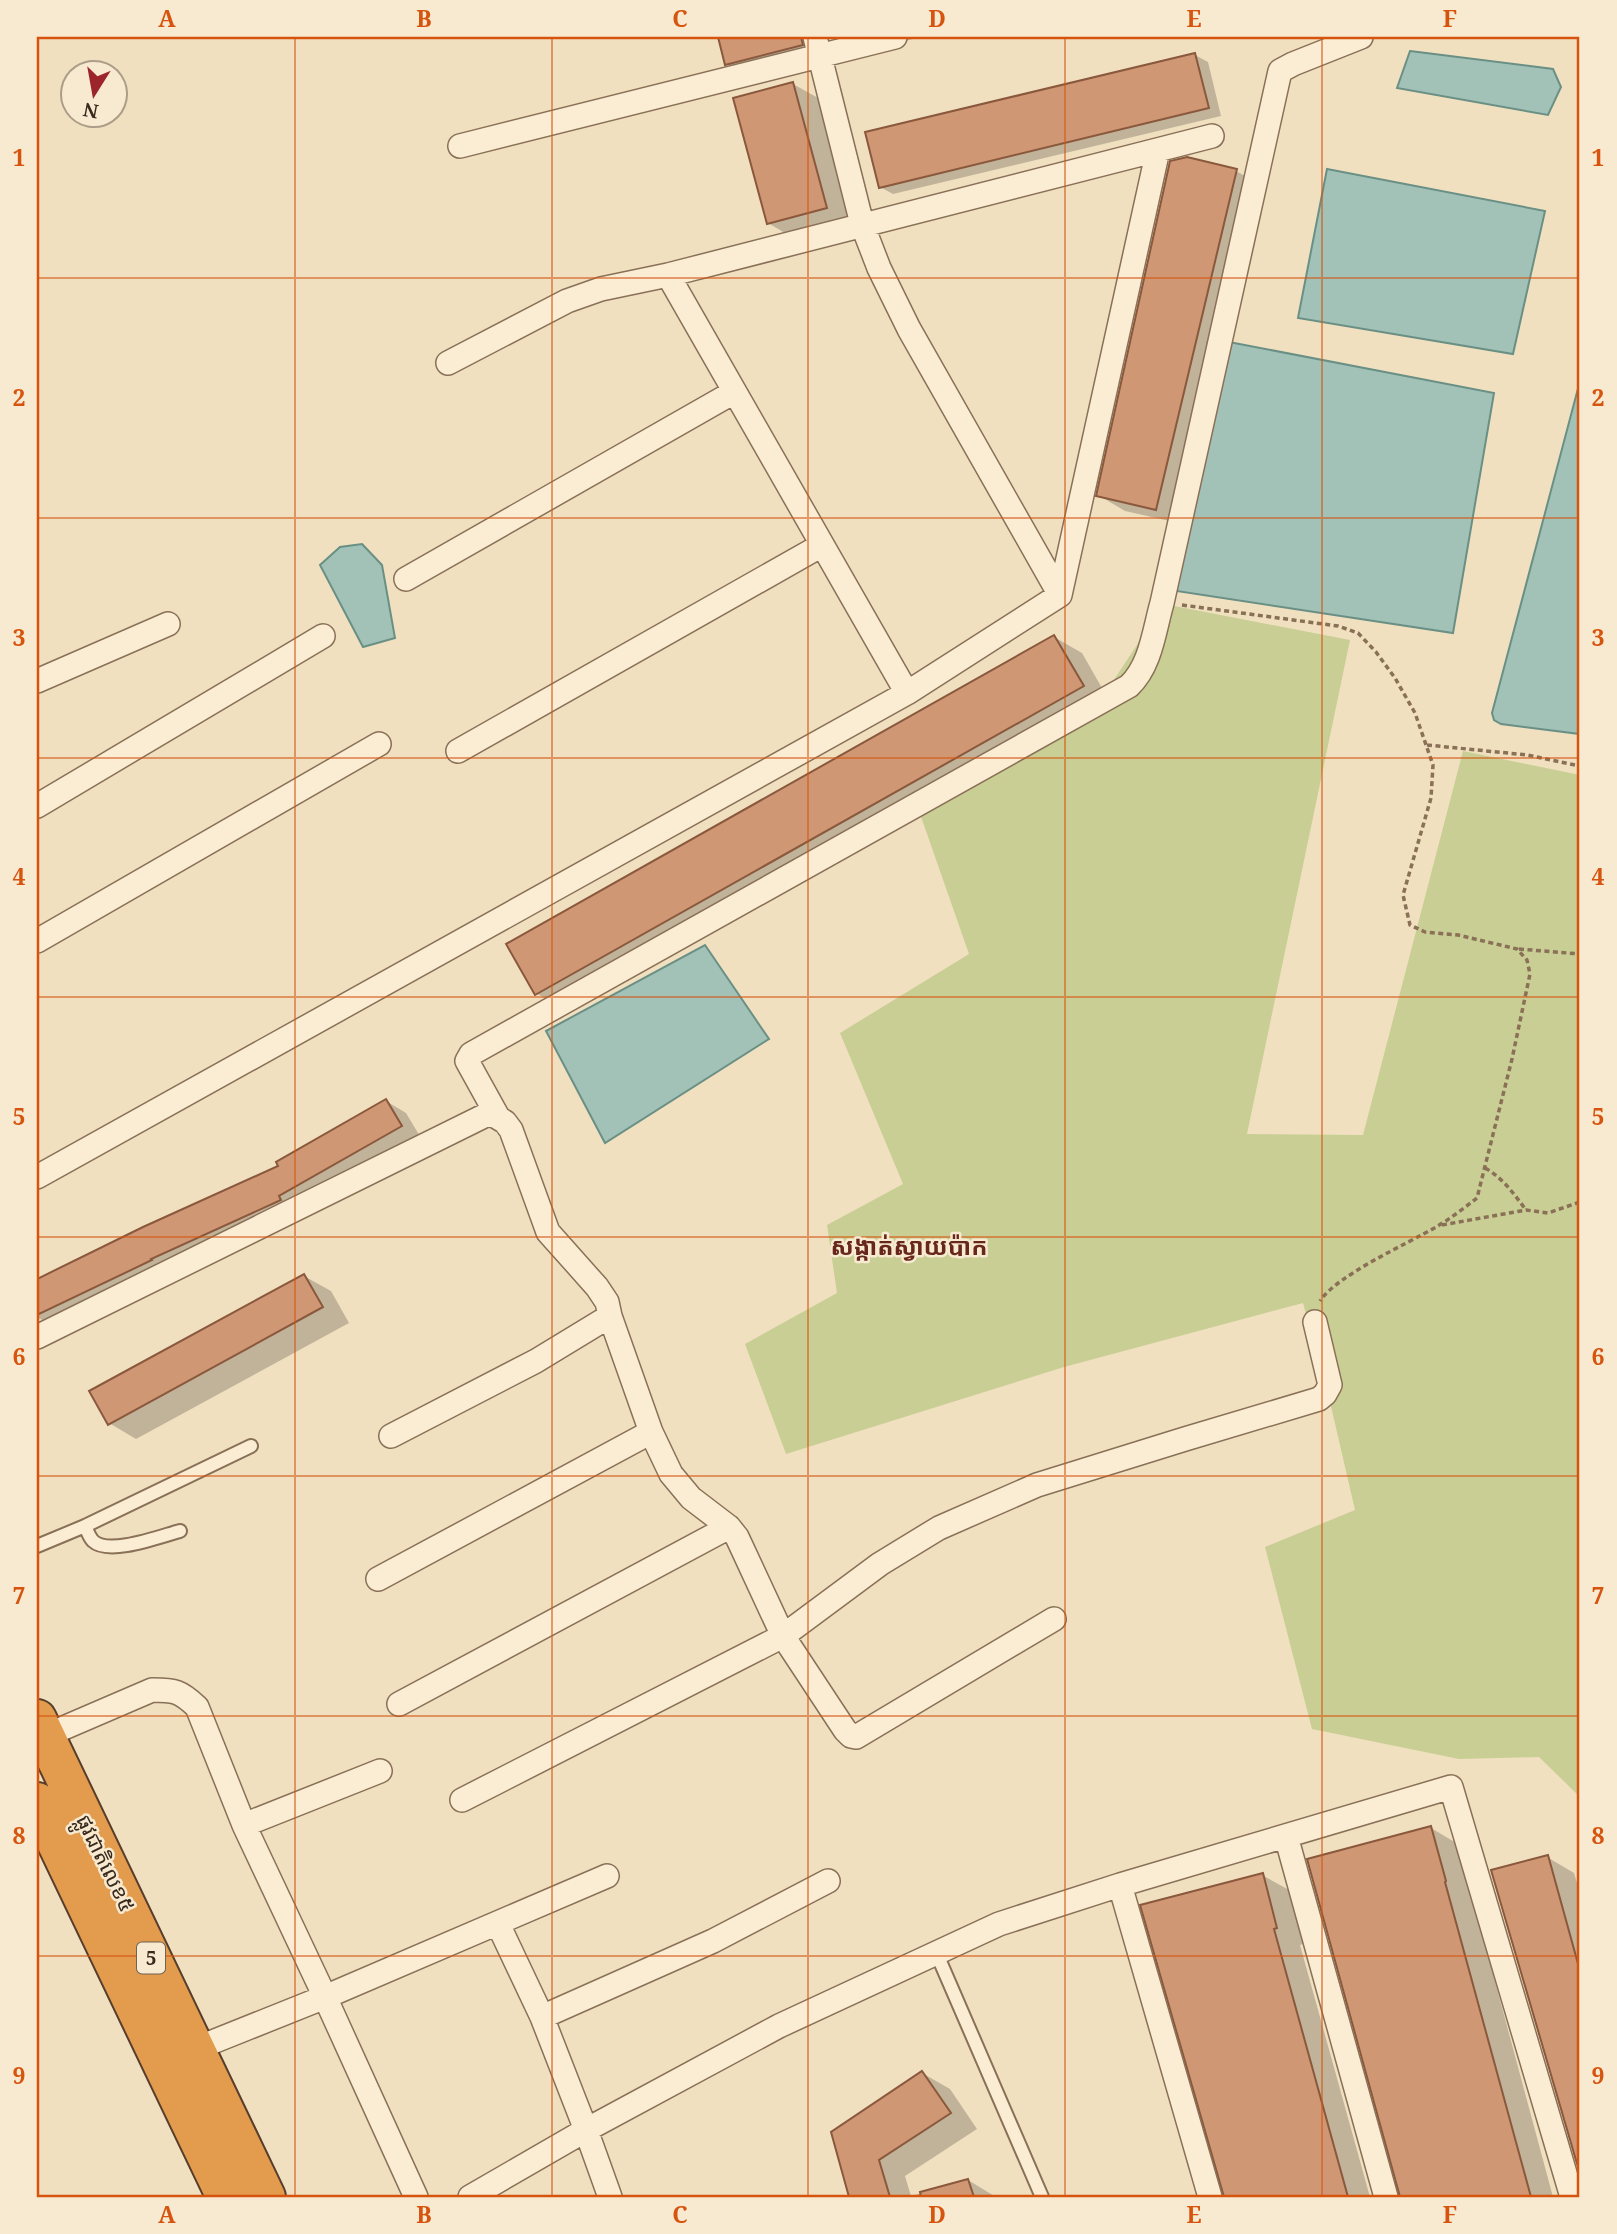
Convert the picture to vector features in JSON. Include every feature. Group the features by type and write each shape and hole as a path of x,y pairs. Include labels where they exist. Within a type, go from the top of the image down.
{"highway":[{"name":"ផ្លូវជាតិលេខ៥","path":"41,1727 266,2197"},
{"name":"ផ្លូវជាតិលេខ៥","path":"41,1821 226,2197"}],"street":[{"path":"460,146 817,46 895,37"},
{"path":"498,1117 467,1061 471,1054 1129,686 1144,667 1162,603 1280,71 1361,37"},
{"path":"817,46 862,225 879,268 909,329 1060,595"},
{"path":"448,363 567,301 601,289 668,275 1212,136"},
{"path":"37,1177 907,694 1060,595 1158,150"},
{"path":"668,275 907,694"},
{"path":"406,579 734,392"},
{"path":"458,751 822,545"},
{"path":"37,681 168,624"},
{"path":"37,806 323,636"},
{"path":"37,941 379,744"},
{"path":"37,1337 490,1112 511,1130 548,1232 607,1302 651,1432 671,1474 691,1498 729,1527 737,1537 783,1636 845,1730 853,1737 910,1706 1054,1619"},
{"path":"391,1436 536,1361 610,1317"},
{"path":"462,1800 783,1636 880,1564 952,1523 1037,1485 1318,1399 1330,1385 1315,1322"},
{"path":"379,1579 651,1432"},
{"path":"399,1704 729,1527"},
{"path":"41,1727 152,1690 183,1694 198,1707 244,1825 326,1997 415,2197"},
{"path":"244,1825 380,1771"},
{"path":"470,2197 586,2130 779,2026 999,1924 1120,1885 1451,1787 1572,2197"},
{"path":"1286,1836 1386,2197"},
{"path":"195,2049 326,1997 607,1876"},
{"path":"542,2017 713,1941 828,1881"},
{"path":"1120,1885 1210,2197"},
{"path":"498,1924 542,2017 610,2197"}],"lane":[{"path":"37,1546 85,1526 251,1446"},
{"path":"85,1526 92,1540 100,1545 112,1546 135,1544 180,1531"},
{"path":"936,1952 1042,2197"}],"path":[{"path":"1162,603 1338,625 1358,633 1395,678 1415,713 1433,765 1431,798 1403,895 1410,925 1425,932 1458,935 1517,949 1580,954"},
{"path":"1427,745 1527,755 1580,766"},
{"path":"1320,1298 1372,1262 1439,1226 1477,1199 1530,974 1527,960 1517,949"},
{"path":"1485,1168 1496,1174 1526,1210"},
{"path":"1439,1226 1526,1210 1548,1213 1580,1202"}],"green space":[{"path":"1164,604 1350,640 1247,1134 1363,1135 1463,751 1580,775 1580,1797 1539,1757 1459,1759 1312,1729 1265,1547 1355,1510 1327,1389 1303,1303 1064,1367 786,1454 745,1344 837,1293 827,1225 903,1184 840,1033 969,954 919,811 1092,713"}],"water":[{"path":"1410,51 1553,69 1561,87 1548,115 1397,88"},
{"path":"1327,169 1545,211 1513,354 1298,318"},
{"path":"1229,342 1494,393 1453,633 1170,590"},
{"path":"1580,381 1580,734 1501,724 1494,720 1492,713"},
{"path":"362,544 382,565 395,638 363,647 320,565 340,547"},
{"path":"705,945 769,1039 605,1143 546,1031"}],"building":[{"path":"718,37 801,37 803,45 725,65"},
{"path":"1195,53 1209,108 879,188 865,132"},
{"path":"793,82 827,208 767,224 733,98"},
{"path":"1187,157 1237,169 1156,510 1096,496 1170,161"},
{"path":"1054,635 1084,686 535,995 506,944"},
{"path":"386,1099 402,1126 279,1196 281,1200 37,1315 37,1279 278,1166 276,1162"},
{"path":"304,1274 323,1307 108,1425 89,1391"},
{"path":"1431,1826 1531,2197 1400,2197 1307,1859"},
{"path":"1548,1855 1580,1971 1580,2167 1491,1870"},
{"path":"1263,1873 1277,1928 1274,1929 1348,2197 1224,2197 1140,1905"},
{"path":"922,2071 951,2113 879,2160 890,2197 849,2197 831,2132"},
{"path":"968,2179 974,2197 921,2197 920,2192"}],"district":[{"name":"សង្កាត់ស្វាយប៉ាក","path":"909,1245"}]}
